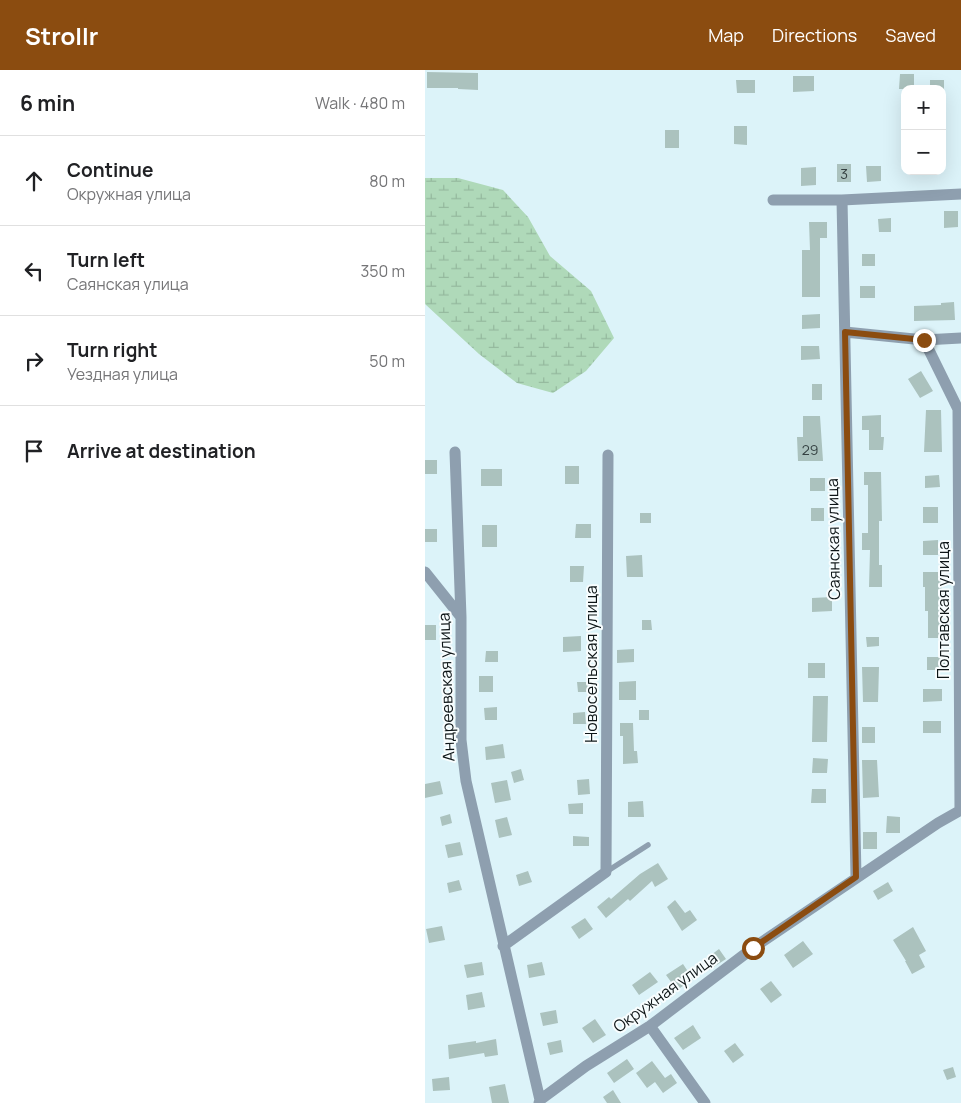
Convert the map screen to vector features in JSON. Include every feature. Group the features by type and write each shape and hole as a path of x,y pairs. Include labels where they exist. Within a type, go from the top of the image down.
{"street":[{"path":"773,200 842,200 961,194"},
{"name":"Саянская улица","path":"842,200 856,877"},
{"path":"845,332 924,340 961,338"},
{"name":"Полтавская улица","path":"924,340 958,409 961,811"},
{"name":"Андреевская улица","path":"455,452 461,617 461,740 466,781 539,1101"},
{"name":"Новосельская улица","path":"606,872 608,455"},
{"path":"425,572 461,617"},
{"name":"Окружная улица","path":"539,1101 586,1066 650,1026 742,957 856,877 938,822 961,811"},
{"path":"503,946 606,872"},
{"path":"650,1026 705,1103"}],"lane":[{"path":"606,872 648,844"}],"green space":[{"path":"425,178 458,178 503,190 528,217 550,256 591,291 614,338 586,371 553,393 517,383 479,354 425,304"}],"building":[{"path":"427,72 478,73 478,90 427,88"},
{"path":"900,74 914,74 914,85 901,85 901,89 899,89"},
{"path":"793,76 814,76 814,91 793,92"},
{"path":"736,80 755,80 755,93 737,93"},
{"path":"930,80 944,80 944,85 930,85"},
{"path":"734,126 747,126 747,145 734,144"},
{"path":"665,130 679,130 679,148 665,148"},
{"path":"837,164 851,164 851,182 837,182"},
{"path":"866,166 881,166 881,181 867,182"},
{"path":"816,167 816,185 801,186 801,168"},
{"path":"944,211 958,211 958,227 944,228"},
{"path":"891,218 891,232 879,232 878,219"},
{"path":"809,222 827,222 827,238 820,238 820,297 802,297 802,250 810,250"},
{"path":"862,254 875,254 875,266 862,266"},
{"path":"860,286 875,286 875,298 860,298"},
{"path":"954,302 955,320 914,321 914,306 941,305 941,303"},
{"path":"820,314 820,328 802,329 802,315"},
{"path":"801,346 819,346 820,359 801,360"},
{"path":"921,371 933,391 920,398 908,379"},
{"path":"812,384 822,384 822,400 812,400"},
{"path":"926,410 941,410 942,452 924,452"},
{"path":"881,415 881,437 884,437 883,450 869,450 869,430 862,430 862,416"},
{"path":"803,416 820,416 823,461 798,461 797,437 803,437"},
{"path":"425,460 437,460 437,474 425,474"},
{"path":"565,466 579,466 579,484 565,484"},
{"path":"481,469 502,469 502,486 481,486"},
{"path":"864,472 881,472 882,521 879,521 879,565 882,565 882,587 869,587 870,550 862,550 862,533 868,533 868,485 864,485"},
{"path":"939,475 940,487 925,488 925,476"},
{"path":"810,478 825,478 825,491 810,491"},
{"path":"923,507 938,507 938,523 923,523"},
{"path":"811,508 824,508 824,521 811,521"},
{"path":"640,513 651,513 651,523 640,523"},
{"path":"576,524 591,524 591,538 575,538"},
{"path":"482,525 497,525 497,547 482,547"},
{"path":"425,529 437,529 437,542 425,542"},
{"path":"938,540 938,555 923,555 923,541"},
{"path":"642,555 643,577 627,577 626,556"},
{"path":"570,566 584,566 583,582 570,582"},
{"path":"923,572 941,572 943,638 928,638 928,611 925,611"},
{"path":"832,597 832,611 812,612 812,598"},
{"path":"642,620 651,620 652,630 642,630"},
{"path":"425,625 436,625 436,640 425,640"},
{"path":"581,636 581,651 563,652 563,637"},
{"path":"866,637 879,637 879,646 867,647"},
{"path":"634,649 634,662 617,663 617,650"},
{"path":"486,651 498,651 498,662 485,662"},
{"path":"927,657 945,657 945,670 927,670"},
{"path":"808,663 825,663 825,678 808,678"},
{"path":"862,667 879,667 878,702 863,702"},
{"path":"479,676 493,676 493,692 479,692"},
{"path":"636,681 636,700 619,700 619,682"},
{"path":"577,682 589,682 590,692 578,692"},
{"path":"923,689 942,689 942,701 923,702"},
{"path":"813,696 828,696 827,742 812,742"},
{"path":"497,707 497,720 485,720 484,708"},
{"path":"639,710 649,710 649,720 639,720"},
{"path":"585,712 586,724 573,724 573,713"},
{"path":"923,721 941,721 941,733 923,733"},
{"path":"620,723 633,723 634,751 637,751 638,763 623,764 623,736 620,736"},
{"path":"862,727 875,727 875,743 862,743"},
{"path":"503,744 505,758 486,760 485,747"},
{"path":"813,758 828,759 827,773 812,773"},
{"path":"862,760 877,760 879,797 863,798"},
{"path":"521,769 524,780 514,783 511,772"},
{"path":"589,779 590,794 578,795 577,780"},
{"path":"507,780 511,800 495,803 491,783"},
{"path":"440,781 443,794 425,798 425,784"},
{"path":"812,789 826,789 826,803 811,803"},
{"path":"643,801 644,817 628,817 628,802"},
{"path":"583,803 583,814 569,814 568,804"},
{"path":"450,814 452,823 442,826 440,817"},
{"path":"887,816 900,817 900,833 886,833"},
{"path":"507,817 512,835 499,838 495,820"},
{"path":"863,832 877,832 877,849 863,849"},
{"path":"573,836 589,837 589,846 573,846"},
{"path":"460,842 463,855 448,858 445,845"},
{"path":"658,863 668,879 655,887 652,881 630,901 628,899 606,918 597,907 609,897 611,899 640,874"},
{"path":"528,871 532,882 519,886 516,875"},
{"path":"459,880 462,890 449,893 447,883"},
{"path":"888,882 893,891 878,900 873,891"},
{"path":"675,900 685,913 690,910 697,920 682,931 667,907"},
{"path":"585,918 593,929 579,939 571,927"},
{"path":"442,926 445,940 429,943 426,929"},
{"path":"913,927 926,951 919,955 925,967 912,974 893,940"},
{"path":"803,941 813,954 793,968 784,955"},
{"path":"719,949 726,959 709,970 703,961"},
{"path":"482,962 484,975 467,978 464,965"},
{"path":"542,962 545,975 529,978 527,965"},
{"path":"683,964 693,979 677,990 666,975"},
{"path":"650,972 658,982 639,995 632,985"},
{"path":"771,981 782,995 771,1003 760,989"},
{"path":"482,992 485,1007 468,1010 466,995"},
{"path":"556,1010 558,1023 543,1026 540,1013"},
{"path":"595,1019 606,1035 593,1043 582,1028"},
{"path":"693,1025 701,1038 683,1050 674,1038"},
{"path":"496,1039 498,1055 485,1057 484,1053 449,1059 448,1045"},
{"path":"561,1040 563,1052 550,1055 547,1043"},
{"path":"735,1043 744,1055 733,1063 724,1051"},
{"path":"627,1059 634,1069 614,1083 607,1073"},
{"path":"652,1061 665,1078 671,1074 677,1083 663,1093 655,1082 647,1088 636,1073"},
{"path":"953,1067 956,1077 947,1080 943,1070"},
{"path":"449,1077 450,1090 433,1091 432,1079"},
{"path":"505,1084 509,1103 492,1103 489,1087"},
{"path":"613,1090 621,1103 607,1103 603,1097"}],"route":[{"path":"753,948 856,877 845,332 924,340"}]}
